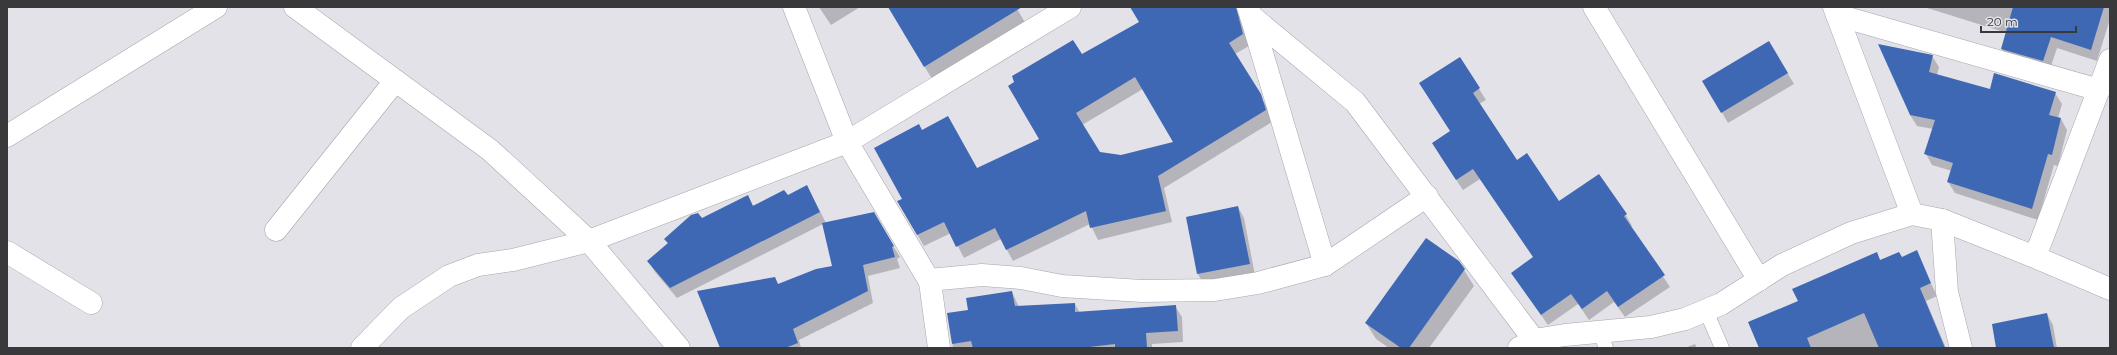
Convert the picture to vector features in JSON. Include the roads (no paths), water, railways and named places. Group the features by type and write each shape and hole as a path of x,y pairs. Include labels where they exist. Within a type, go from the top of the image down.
{"street":[{"path":"7,136 216,7"},
{"path":"295,7 490,150 588,241 679,348"},
{"path":"794,7 847,142 929,280 939,348"},
{"path":"362,348 401,308 449,276 478,265 513,260 588,241 847,142 1070,7"},
{"path":"1594,7 1759,280"},
{"path":"1250,11 1355,102 1427,196 1526,344 1603,340 1685,319 1706,311 1782,265 1851,233 1912,214 1942,220 2110,289"},
{"path":"1250,11 1325,265"},
{"path":"1836,11 1912,214"},
{"path":"1836,11 2098,90"},
{"path":"2035,257 2110,60"},
{"path":"276,230 395,81"},
{"path":"929,280 982,275 1021,278 1062,286 1142,291 1215,290 1258,283 1325,265 1427,196"},
{"path":"1942,220 1948,292 1961,348"},
{"path":"7,252 91,303"}],"lane":[{"path":"1706,311 1722,348"}]}
